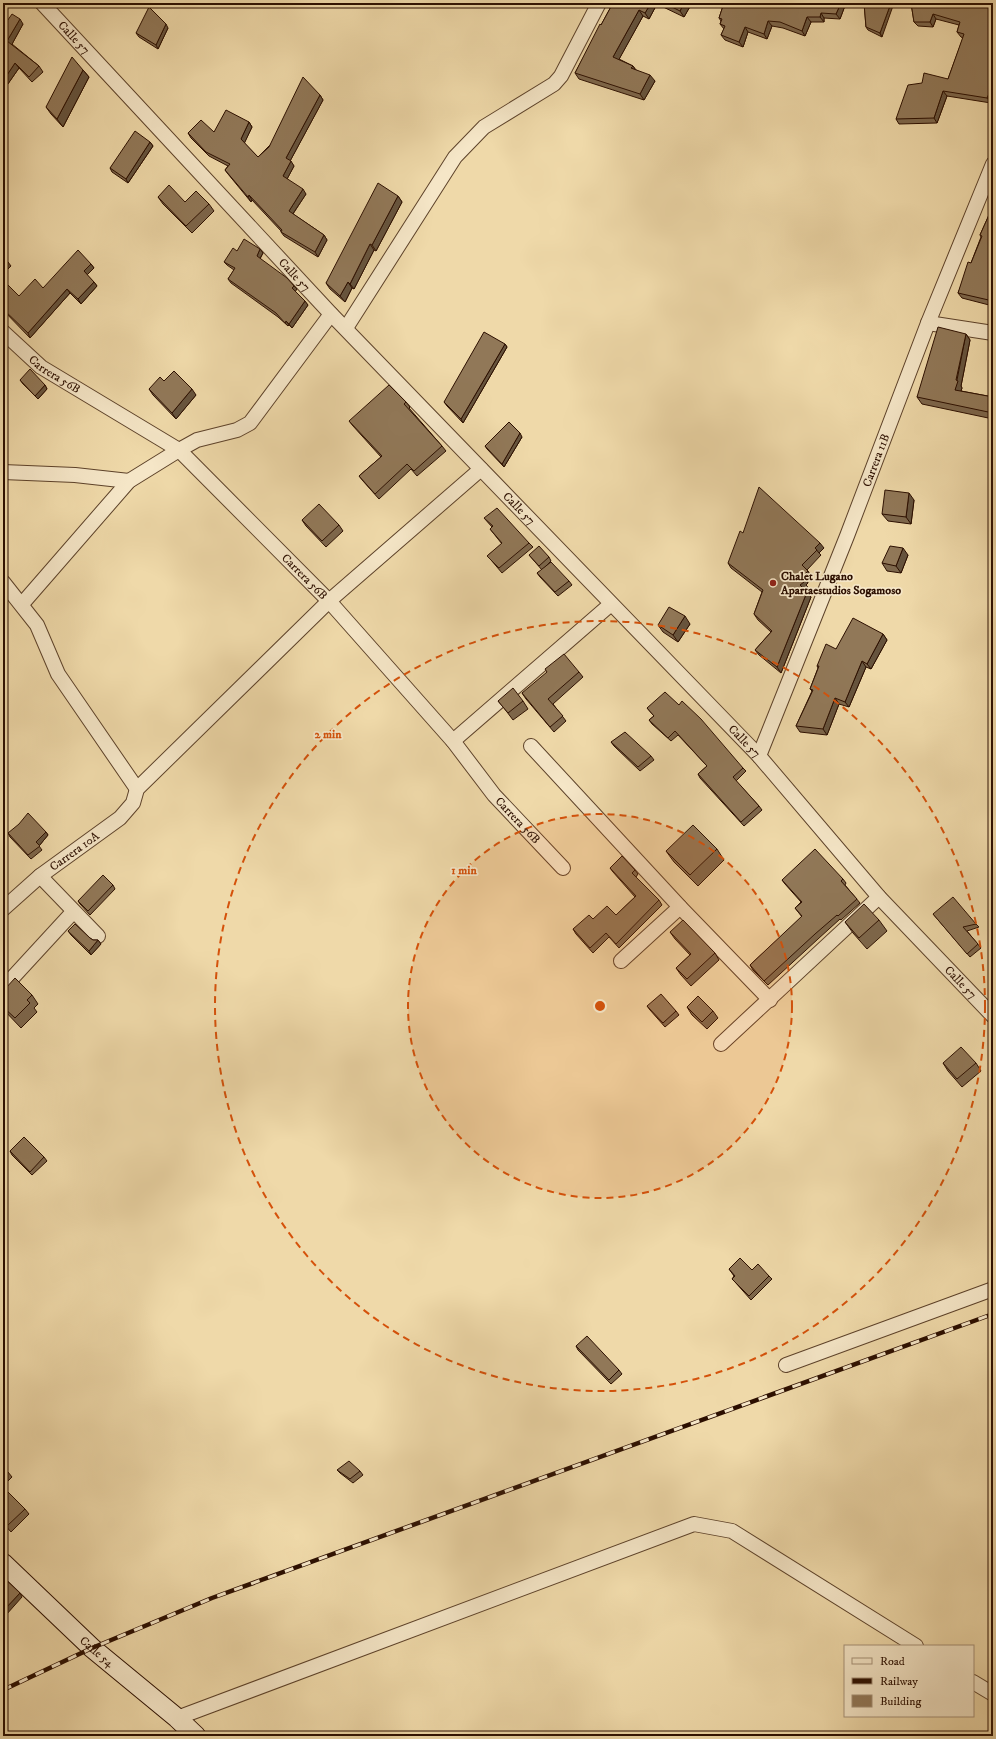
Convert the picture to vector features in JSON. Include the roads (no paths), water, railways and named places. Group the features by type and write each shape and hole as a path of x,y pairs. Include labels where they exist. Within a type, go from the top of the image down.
{"street":[{"name":"Calle 57","path":"42,3 331,314 759,756 879,897 993,1016"},
{"path":"346,328 455,157 484,127 554,84 561,76 599,3"},
{"name":"Carrera 11B","path":"759,756 847,536 928,323 989,186 993,164"},
{"path":"22,604 129,481 198,440 237,430 250,423 331,314"},
{"path":"928,323 993,333"},
{"name":"Carrera 56B","path":"3,332 40,367 179,450 329,601 453,741 494,795 563,868"},
{"path":"3,582 22,604 37,625 58,674 137,789 329,601 481,469"},
{"path":"3,472 75,475 129,481"},
{"path":"453,741 611,604"},
{"path":"530,746 680,907 770,1000"},
{"name":"Carrera 10A","path":"3,909 40,876 120,818 133,802 137,789"},
{"path":"40,876 73,912 98,936"},
{"path":"721,1044 879,897"},
{"path":"621,961 680,907"},
{"path":"3,988 73,912"},
{"path":"786,1365 993,1289"},
{"path":"178,1718 694,1524 732,1531 914,1645"},
{"name":"Calle 54","path":"3,1563 92,1648 178,1718 196,1736"},
{"path":"974,1683 993,1694"}],"railway":[{"path":"3,1690 92,1648 212,1598 993,1314"}],"place":[{"name":"Chalet Lugano Apartaestudios Sogamoso","path":"773,583"}]}
